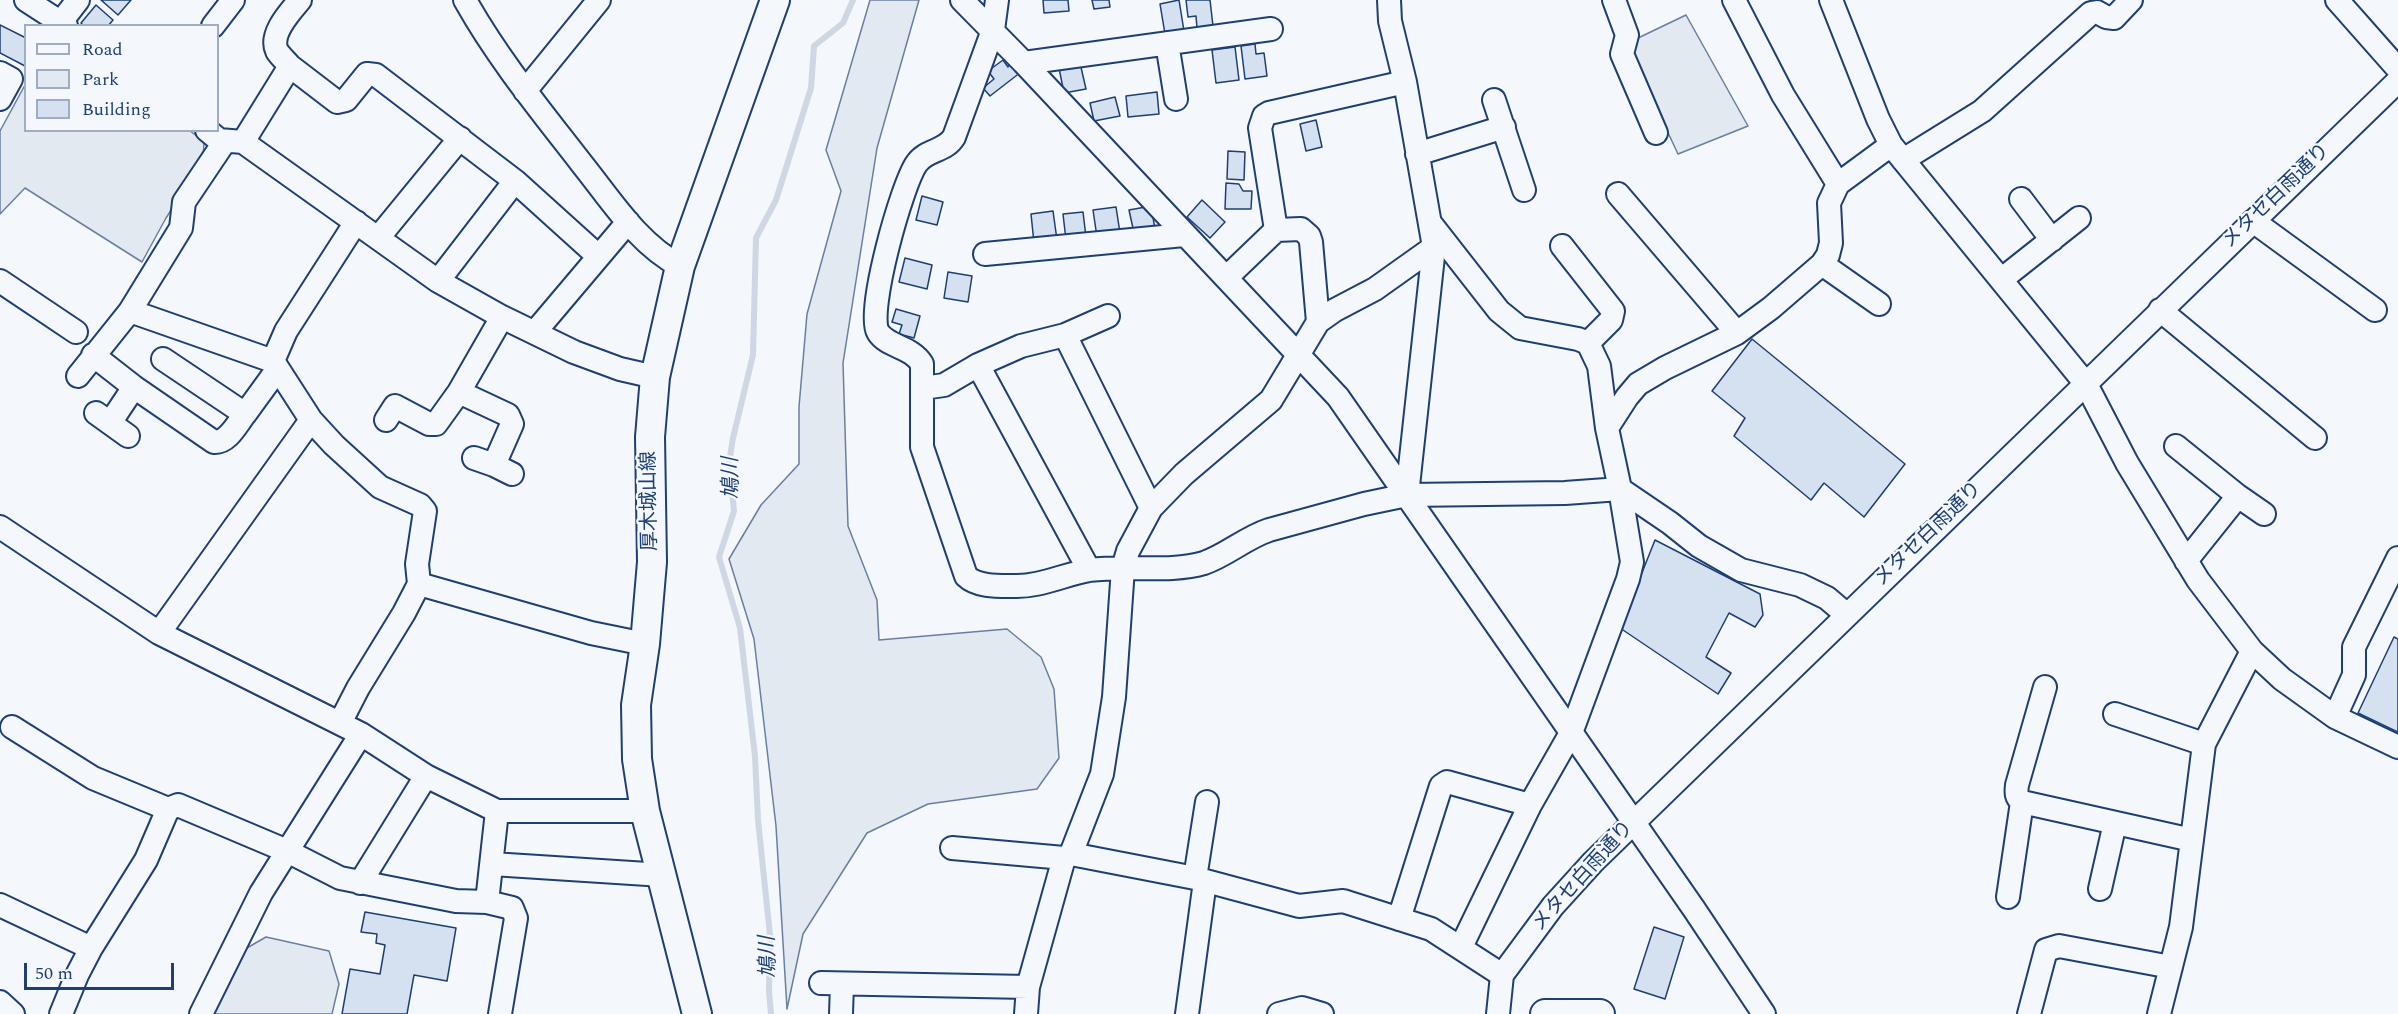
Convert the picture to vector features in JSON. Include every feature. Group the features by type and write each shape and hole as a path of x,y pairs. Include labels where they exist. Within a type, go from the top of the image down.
{"main road":[{"name":"厚木城山線","path":"697,1014 645,812 637,759 636,705 645,644 652,562 650,437 655,377 680,266 775,0"},
{"path":"1545,1014 1600,1014"}],"street":[{"path":"26,0 64,24 78,0"},
{"path":"215,24 233,0"},
{"path":"300,0 282,24 276,42 276,50 290,66 338,102 346,100 367,74 376,75 515,182 598,256"},
{"path":"465,0 482,30 525,91 628,222 658,253 680,266"},
{"path":"525,91 599,0"},
{"path":"962,0 993,30 1338,397 1764,1014"},
{"path":"997,0 993,30 954,137 945,148 929,153 916,164 905,187 888,243 876,327 883,337 911,351 922,364 920,437 924,456 953,532 966,576 978,583 1016,586 1089,570 1202,563 1261,532 1364,504 1407,495 1555,494 1620,489 1699,546 1741,570 1800,585 1827,598 1847,615"},
{"path":"1389,0 1390,21 1405,82 1434,247 1407,495"},
{"path":"1615,0 1627,35 1622,54 1656,133"},
{"path":"1734,0 1783,95 1838,184"},
{"path":"1831,0 1878,119 1897,152 2086,384 2127,463 2198,580 2252,651 2282,679 2335,717 2398,747"},
{"path":"1607,428 1638,384 1665,368 1737,333 1771,308 1822,264 1828,255 1831,243 1829,203 1838,184 1897,152 1982,111 2091,13 2097,12 2114,18 2132,0"},
{"path":"2337,0 2398,69"},
{"path":"1024,63 1271,28"},
{"path":"1167,43 1176,99"},
{"path":"78,376 130,311 181,228 184,202 225,138 290,66"},
{"path":"0,73 10,79 0,99"},
{"name":"メタセ白雨通り","path":"1502,975 1553,906 1593,862 2398,81"},
{"path":"1276,230 1260,128 1264,116 1405,82"},
{"path":"1494,100 1524,190"},
{"path":"1417,154 1504,127"},
{"path":"225,138 356,222 438,281 502,317 574,352 620,369 655,377"},
{"path":"378,238 460,138"},
{"path":"438,281 515,182"},
{"path":"1618,194 1737,333"},
{"path":"2021,199 2052,240"},
{"path":"2002,279 2079,218"},
{"path":"2253,221 2375,310"},
{"path":"93,355 134,387 214,442 220,443 225,440 245,414 275,365 286,331 356,222"},
{"path":"535,332 628,222"},
{"path":"1429,222 1511,323 1520,328 1588,343 1599,366 1607,428 1632,562 1628,579 1571,733 1530,805 1461,947"},
{"path":"1226,278 1276,230 1301,229 1309,236 1318,322"},
{"path":"985,254 1184,235"},
{"path":"1562,246 1613,311 1611,320 1588,343"},
{"path":"1026,1014 1028,987 1068,856 1102,774 1114,697 1123,568 1128,551 1151,508 1184,474 1271,400 1318,322 1335,310 1375,289 1434,247"},
{"path":"1822,264 1879,304"},
{"path":"0,281 76,332"},
{"path":"2160,310 2315,438"},
{"path":"130,311 275,365 311,420 380,488 423,507 425,512 417,564 419,584 405,613 363,680 340,723"},
{"path":"923,388 944,385 978,364 1021,346 1065,335 1108,316"},
{"path":"396,405 429,424 436,424 459,392 502,317"},
{"path":"1065,335 1151,508"},
{"path":"163,359 245,414"},
{"path":"978,364 1089,570"},
{"path":"111,424 134,387"},
{"path":"459,392 511,418 512,424 494,466"},
{"path":"159,633 311,420"},
{"path":"2176,447 2264,514"},
{"path":"2186,561 2238,496"},
{"path":"0,527 159,633 361,734 426,776 497,812 645,812"},
{"path":"2335,717 2354,675 2354,647 2398,558"},
{"path":"419,584 591,633 645,644"},
{"path":"2159,1014 2181,927 2204,744 2252,651"},
{"path":"2045,687 2017,785 2016,795 2022,802 2192,840"},
{"path":"2115,714 2204,744"},
{"path":"12,727 93,778 168,809 178,805 287,851 340,878 456,901 487,902 508,906 515,913 500,1014"},
{"path":"201,1014 261,893 361,734"},
{"path":"360,883 426,776"},
{"path":"1399,919 1439,790 1444,784 1447,782 1530,805"},
{"path":"1187,1014 1207,802"},
{"path":"2008,897 2022,802"},
{"path":"61,1014 91,948 146,860 168,809"},
{"path":"487,902 497,812"},
{"path":"2100,889 2115,823"},
{"path":"952,848 1068,856 1200,880 1299,906 1343,901 1431,930 1502,975 1498,1014"},
{"path":"492,864 663,875"},
{"path":"0,905 91,948"},
{"path":"2029,1014 2046,950 2060,946 2171,967"},
{"path":"841,1014 832,983 1028,987"},
{"path":"0,1002 13,1014"},
{"path":"1279,1014 1302,1008 1322,1014"}],"green space":[{"path":"870,0 919,0 877,148 843,363 848,526 877,600 879,640 1007,629 1041,657 1054,689 1059,758 1037,789 928,804 867,833 803,934 787,1009 776,826 754,639 729,559 761,505 799,464 799,407 807,314 841,191 826,150"},
{"path":"1686,15 1748,126 1678,154 1630,52 1636,39"},
{"path":"24,87 24,132 191,132 204,141 203,161 166,218 142,262 25,188 0,214 0,131"},
{"path":"266,937 329,951 339,984 332,1014 208,1014 240,952"}],"building":[{"path":"101,0 131,0 118,15"},
{"path":"1043,0 1068,0 1069,11 1044,13"},
{"path":"1092,0 1109,0 1110,7 1094,9"},
{"path":"1179,0 1184,31 1165,34 1160,4"},
{"path":"1186,0 1210,0 1213,26 1197,28 1196,16 1188,17"},
{"path":"96,5 113,20 110,24 81,23"},
{"path":"0,25 24,37 24,65 0,53"},
{"path":"1255,44 1256,54 1264,53 1267,76 1245,79 1241,46"},
{"path":"1235,47 1239,80 1216,83 1212,50"},
{"path":"1003,60 1008,67 1011,60 1021,72 990,96 983,88 994,79 988,71"},
{"path":"1080,63 1086,89 1064,93 1059,68"},
{"path":"1157,92 1159,114 1128,117 1126,96"},
{"path":"1115,97 1120,116 1094,121 1090,103"},
{"path":"1316,120 1322,147 1306,151 1300,124"},
{"path":"1228,151 1245,152 1244,180 1227,179"},
{"path":"1226,183 1239,184 1243,191 1252,191 1251,209 1225,209"},
{"path":"922,196 943,202 937,225 916,220"},
{"path":"1202,200 1225,222 1210,238 1187,217"},
{"path":"1151,206 1155,229 1134,233 1129,210"},
{"path":"1116,207 1120,233 1097,237 1093,210"},
{"path":"1053,211 1057,240 1034,243 1031,214"},
{"path":"1083,212 1086,237 1066,240 1063,214"},
{"path":"905,258 932,265 927,289 899,282"},
{"path":"948,272 972,276 968,302 944,298"},
{"path":"896,309 920,316 914,338 899,334 902,325 892,322"},
{"path":"1752,339 1905,464 1864,517 1824,483 1811,500 1734,436 1745,418 1712,391"},
{"path":"1655,540 1760,594 1763,615 1755,627 1729,613 1706,657 1731,673 1718,694 1620,628"},
{"path":"2394,637 2398,639 2398,732 2358,713"},
{"path":"365,912 456,928 447,981 414,975 407,1014 342,1014 350,969 380,974 385,945 376,943 377,934 361,932"},
{"path":"1654,927 1684,937 1665,999 1634,989"}],"waterway":[{"name":"鳩川","path":"771,1014 770,935 758,820 755,756 740,628 719,557 734,511 729,463 753,355 756,238 776,200 811,88 814,46 843,23 853,0"}]}
